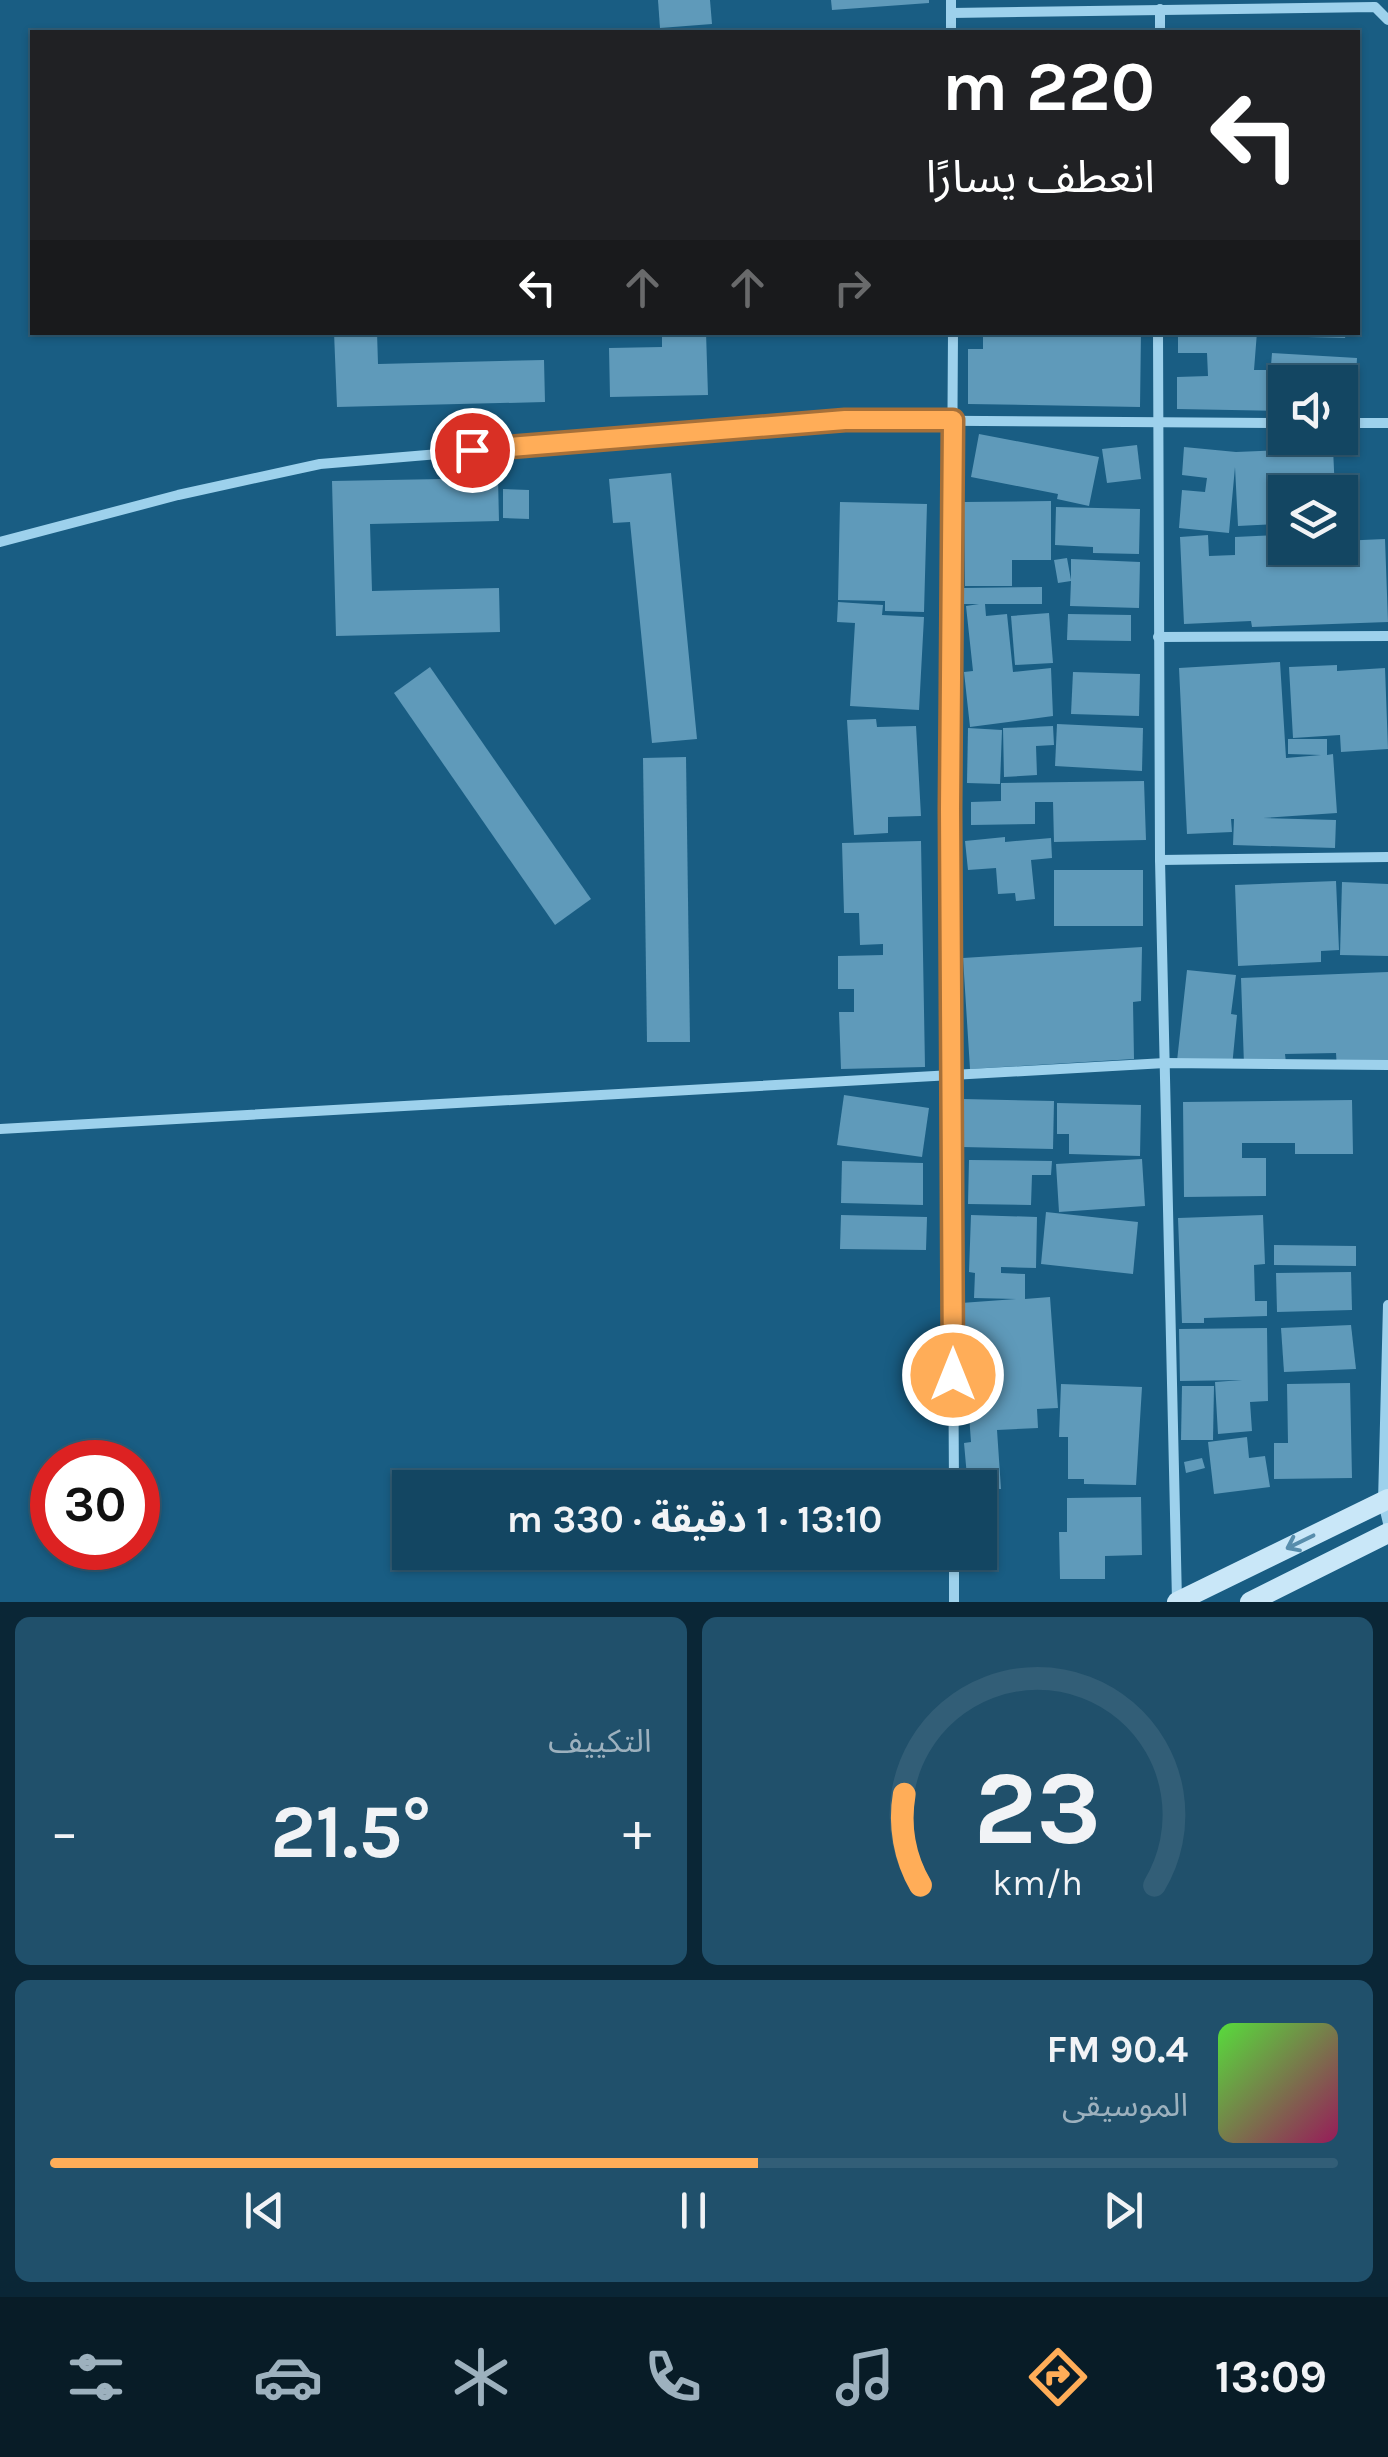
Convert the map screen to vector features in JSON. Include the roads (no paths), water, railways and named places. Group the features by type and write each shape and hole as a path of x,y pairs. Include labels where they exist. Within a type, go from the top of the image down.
{"main road":[{"path":"1177,1602 1385,1500"},
{"path":"1250,1602 1388,1532"}],"street":[{"path":"951,0 951,30"},
{"path":"951,13 1376,7 1388,20"},
{"path":"1160,10 1160,30"},
{"path":"952,335 954,1470"},
{"path":"1158,335 1160,860 1177,1602"},
{"path":"0,542 320,464 845,420 1268,423"},
{"path":"1358,423 1388,423"},
{"path":"1158,638 1388,636"},
{"path":"1160,860 1388,857"},
{"path":"0,1129 1164,1063 1388,1065"},
{"path":"1388,1305 1388,1523"},
{"path":"954,1570 954,1602"}]}
